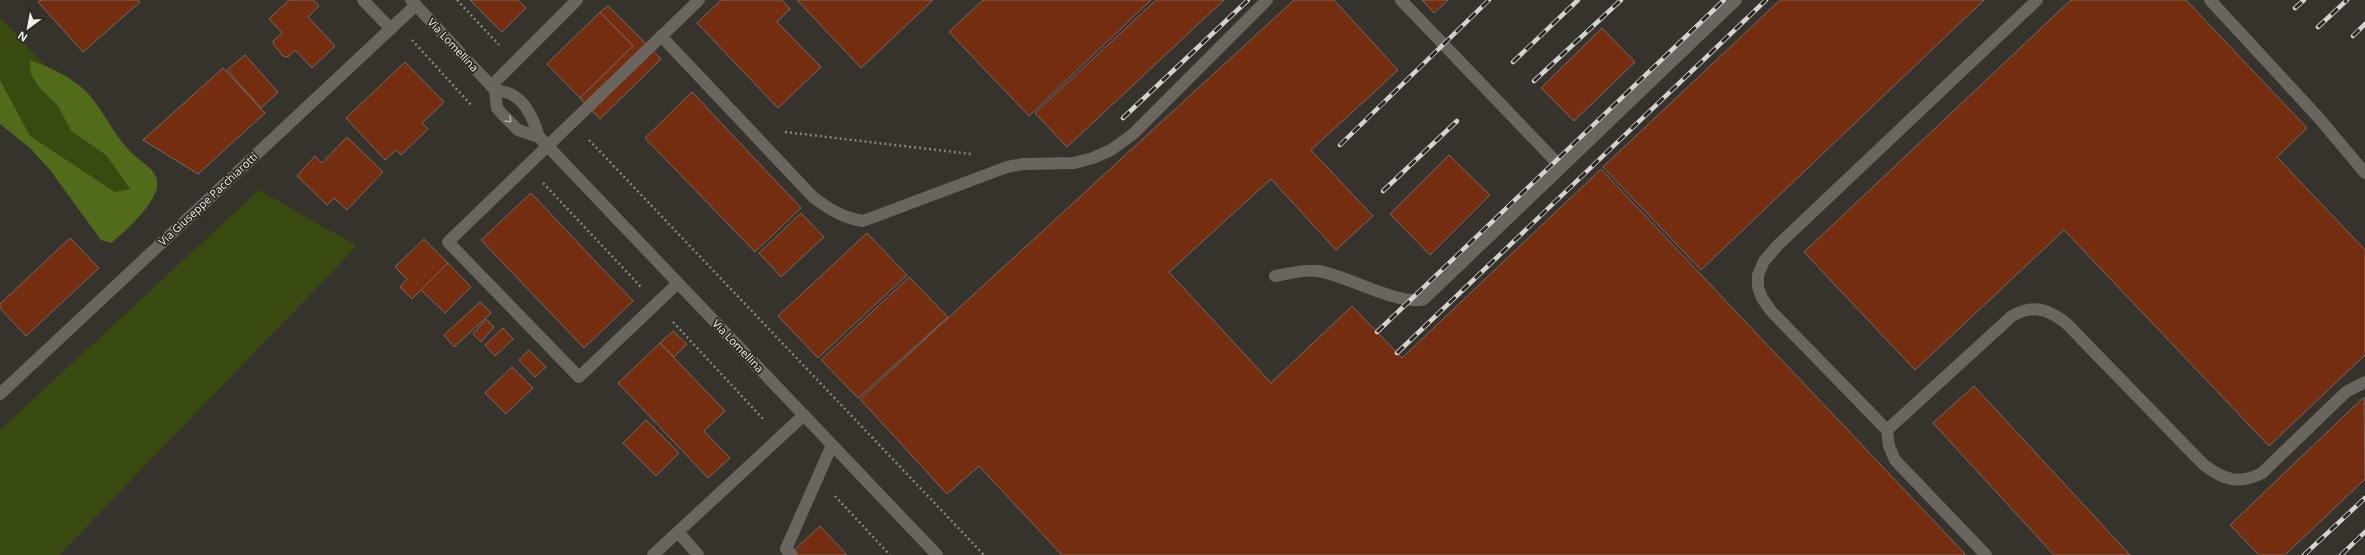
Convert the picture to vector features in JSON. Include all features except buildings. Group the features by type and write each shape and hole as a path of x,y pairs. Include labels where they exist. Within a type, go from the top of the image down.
{"main road":[{"path":"363,0 394,26"},
{"path":"493,88 515,62 577,0"},
{"path":"678,283 579,377 448,242 699,0"},
{"path":"661,36 813,197 831,211 863,221 1006,167 1023,164 1074,163 1093,158 1111,150 1133,134 1267,0"},
{"path":"1401,0 1561,167"},
{"path":"1275,276 1317,270 1351,280 1401,299 1418,301 1424,299 1736,0"},
{"path":"1986,555 1895,460 1890,446 1887,430 1771,311 1762,298 1758,287 1758,275 1764,261 1778,245 2037,0"},
{"path":"2210,0 2318,117 2365,173"},
{"name":"Via Giuseppe Pacchiarotti","path":"0,394 394,26 414,3"},
{"name":"Via Lomellina","path":"414,3 493,88 512,94 533,116 539,137"},
{"name":"Via Lomellina","path":"493,88 497,108 518,130 539,137 548,146 937,555"},
{"path":"1887,430 2012,316 2022,310 2033,308 2045,310 2066,323 2203,464 2227,479 2239,481 2252,478 2262,473 2346,392 2365,382"},
{"path":"653,555 804,415"},
{"path":"792,555 786,549 832,444"},
{"path":"678,532 698,555"}],"path":[{"path":"457,0 515,62"},
{"path":"394,26 474,108"},
{"path":"573,122 984,555"},
{"path":"759,140 779,131 987,156 1006,167"},
{"path":"528,166 780,437"},
{"path":"818,477 890,555"}],"green space":[{"path":"0,17 45,66 30,60 38,86 58,106 71,131 106,155 130,189 115,192 30,136 0,80"},
{"path":"30,60 57,71 81,87 100,109 123,143 133,154 152,170 155,175 157,187 151,202 138,218 111,243 101,240 50,170 30,148 0,124 0,80 30,136 115,192 130,189 106,155 71,131 58,106 38,86 31,74"},
{"path":"259,190 357,246 59,555 0,555 0,430"}],"railway":[{"path":"1123,118 1248,0"},
{"path":"1340,145 1489,0"},
{"path":"1513,62 1578,0"},
{"path":"1534,81 1621,0"},
{"path":"1377,332 1724,0"},
{"path":"1397,353 1766,0"},
{"path":"2295,8 2304,0"},
{"path":"2318,27 2347,0"},
{"path":"2353,36 2365,24"},
{"path":"1383,191 1457,121"},
{"path":"2304,555 2365,498"},
{"path":"2341,555 2365,532"}]}
